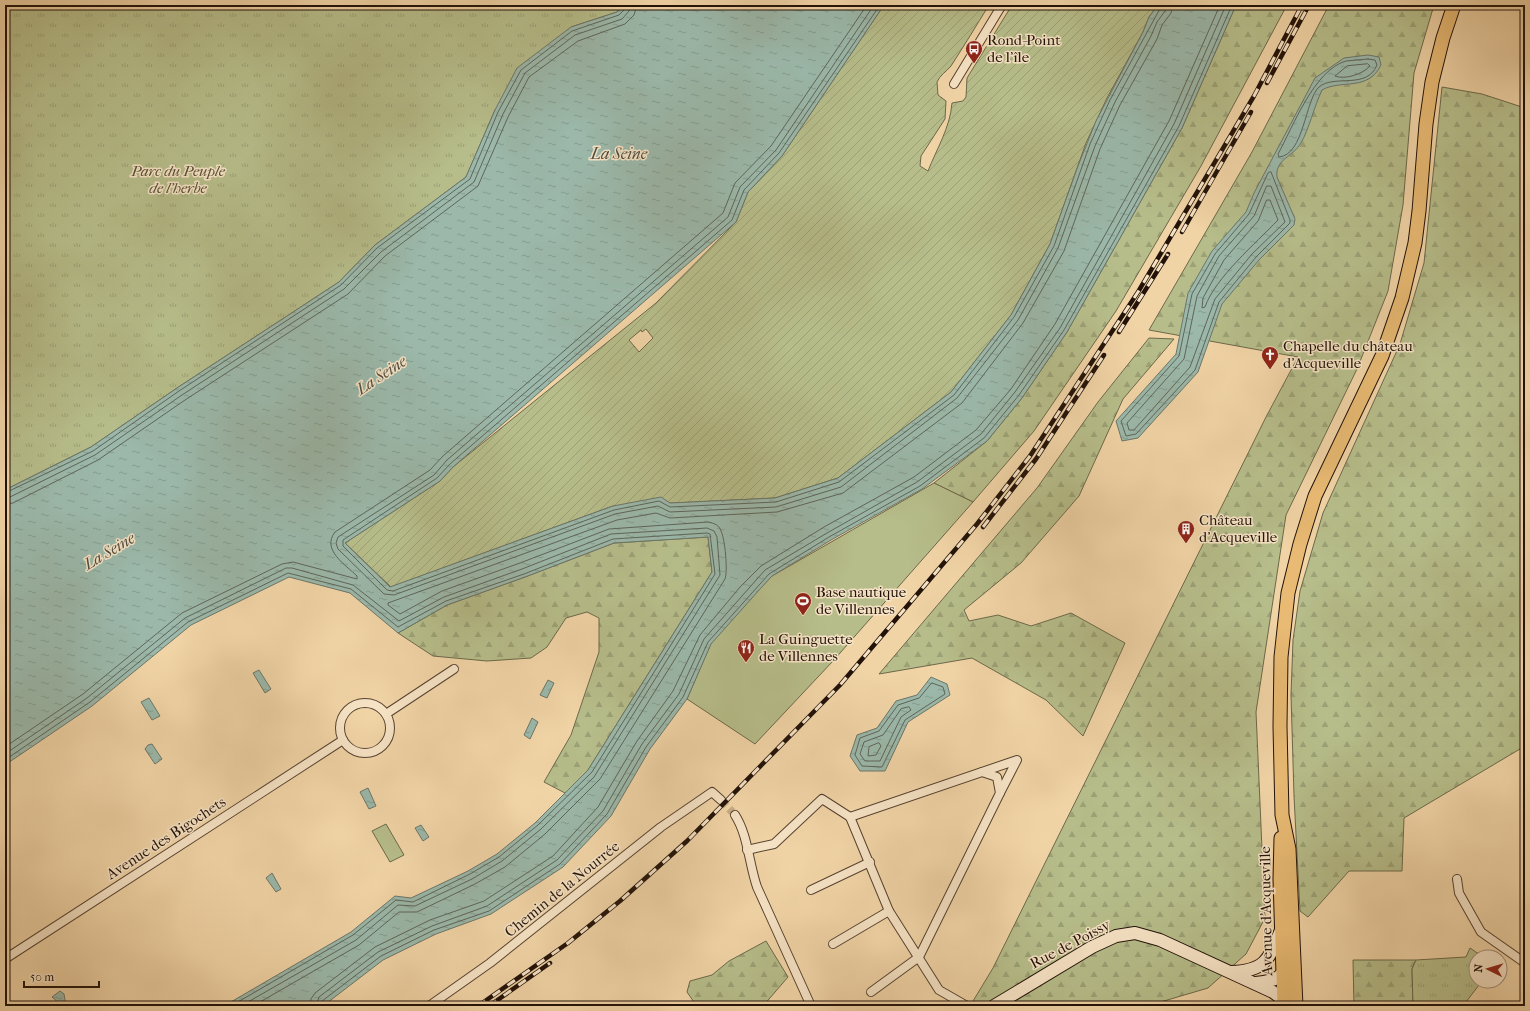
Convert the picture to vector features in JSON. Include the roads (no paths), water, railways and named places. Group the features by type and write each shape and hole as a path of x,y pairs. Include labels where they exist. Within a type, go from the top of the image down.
{"main road":[{"path":"1289,973 1294,958 1289,849 1282,815 1280,683 1284,622 1288,593 1300,544 1315,496 1382,356 1402,298 1415,243 1419,217 1426,124 1432,82 1443,38 1454,5"},
{"name":"Avenue d'Acqueville","path":"1282,815 1280,867 1281,930 1289,973 1288,1004"}],"street":[{"path":"954,84 1002,5"},
{"path":"386,714 454,670"},
{"path":"364,703 372,704 380,708 386,714 389,721 390,733 384,744 378,750 367,753 355,751 343,740 340,728 343,716 356,705 364,703"},
{"name":"Avenue des Bigochets","path":"5,959 343,740"},
{"path":"850,817 1017,760 919,956 871,992"},
{"path":"982,772 996,777 1000,793"},
{"name":"Chemin de la Nourrée","path":"429,1006 490,963 661,827 712,792 721,800"},
{"path":"747,850 774,844 822,799 850,817 870,862 889,911 940,990 967,1006"},
{"path":"736,815 740,823 757,887 811,1006"},
{"path":"811,890 870,862"},
{"path":"1457,879 1459,892 1481,932 1525,963"},
{"path":"833,944 889,911"},
{"path":"1263,965 1281,930"},
{"name":"Rue de Poissy","path":"994,1006 1092,947 1124,934 1147,936 1160,940 1273,992 1288,1004"},
{"path":"1232,972 1246,972 1263,965 1278,968 1289,973"},
{"path":"1254,983 1268,981 1289,973"}],"water":[{"name":"La Seine","path":"623,5 884,5 782,156 748,192 736,222 453,467 440,481 345,543 390,587 613,506 661,497 670,503 775,498 838,478 951,392 1011,315 1050,244 1096,121 1143,32 1149,17 1158,5 1236,5 1182,128 1067,332 1022,398 987,441 922,489 831,540 772,576 711,644 687,699 650,749 611,816 563,867 491,914 436,934 383,960 323,1006 224,1006 351,932 395,896 411,898 468,871 497,854 535,823 588,770 712,572 708,537 614,543 447,605 398,633 350,593 289,577 191,625 92,706 5,765 5,490 91,447 177,388 339,282 375,245 466,177 495,110 517,68 571,27 617,12"},
{"path":"1368,55 1379,57 1381,65 1376,73 1369,79 1362,82 1337,85 1322,90 1301,143 1298,148 1279,166 1277,177 1295,219 1294,225 1259,260 1222,304 1198,372 1138,438 1122,441 1116,421 1176,354 1188,293 1212,251 1246,212 1254,193 1315,78 1344,58"},
{"path":"259,670 271,689 265,693 253,673"},
{"path":"931,677 947,684 950,695 908,722 885,771 860,771 850,756 857,735 877,728 896,701 917,695"},
{"path":"548,680 554,683 547,698 540,695"},
{"path":"149,698 160,716 152,720 141,702"},
{"path":"532,718 538,722 530,739 524,735"},
{"path":"152,744 162,759 155,764 145,749 148,745"},
{"path":"368,788 376,806 369,809 360,792"},
{"path":"421,825 429,837 423,841 415,828"},
{"path":"272,873 281,889 276,892 266,878"},
{"path":"60,991 64,994 66,1006 62,1006 52,997"}],"tunnel":[{"path":"721,800 735,815"}],"railway":[{"path":"478,1006 568,943 620,901 687,841 840,685 977,524 1030,456 1138,292 1254,96 1302,5"},
{"path":"1267,83 1309,5"},
{"path":"1182,232 1251,112"},
{"path":"1119,332 1168,254"},
{"path":"983,527 1036,459 1104,355"},
{"path":"489,1006 550,963"}],"place":[{"name":"Rond-Point de l'île","path":"974,64"},
{"name":"Chapelle du château d'Acqueville","path":"1270,370"},
{"name":"Château d'Acqueville","path":"1186,544"},
{"name":"Base nautique de Villennes","path":"803,616"},
{"name":"La Guinguette de Villennes","path":"746,663"}],"park label":[{"name":"Parc du Peuple de l'herbe","path":"178,180"}]}
